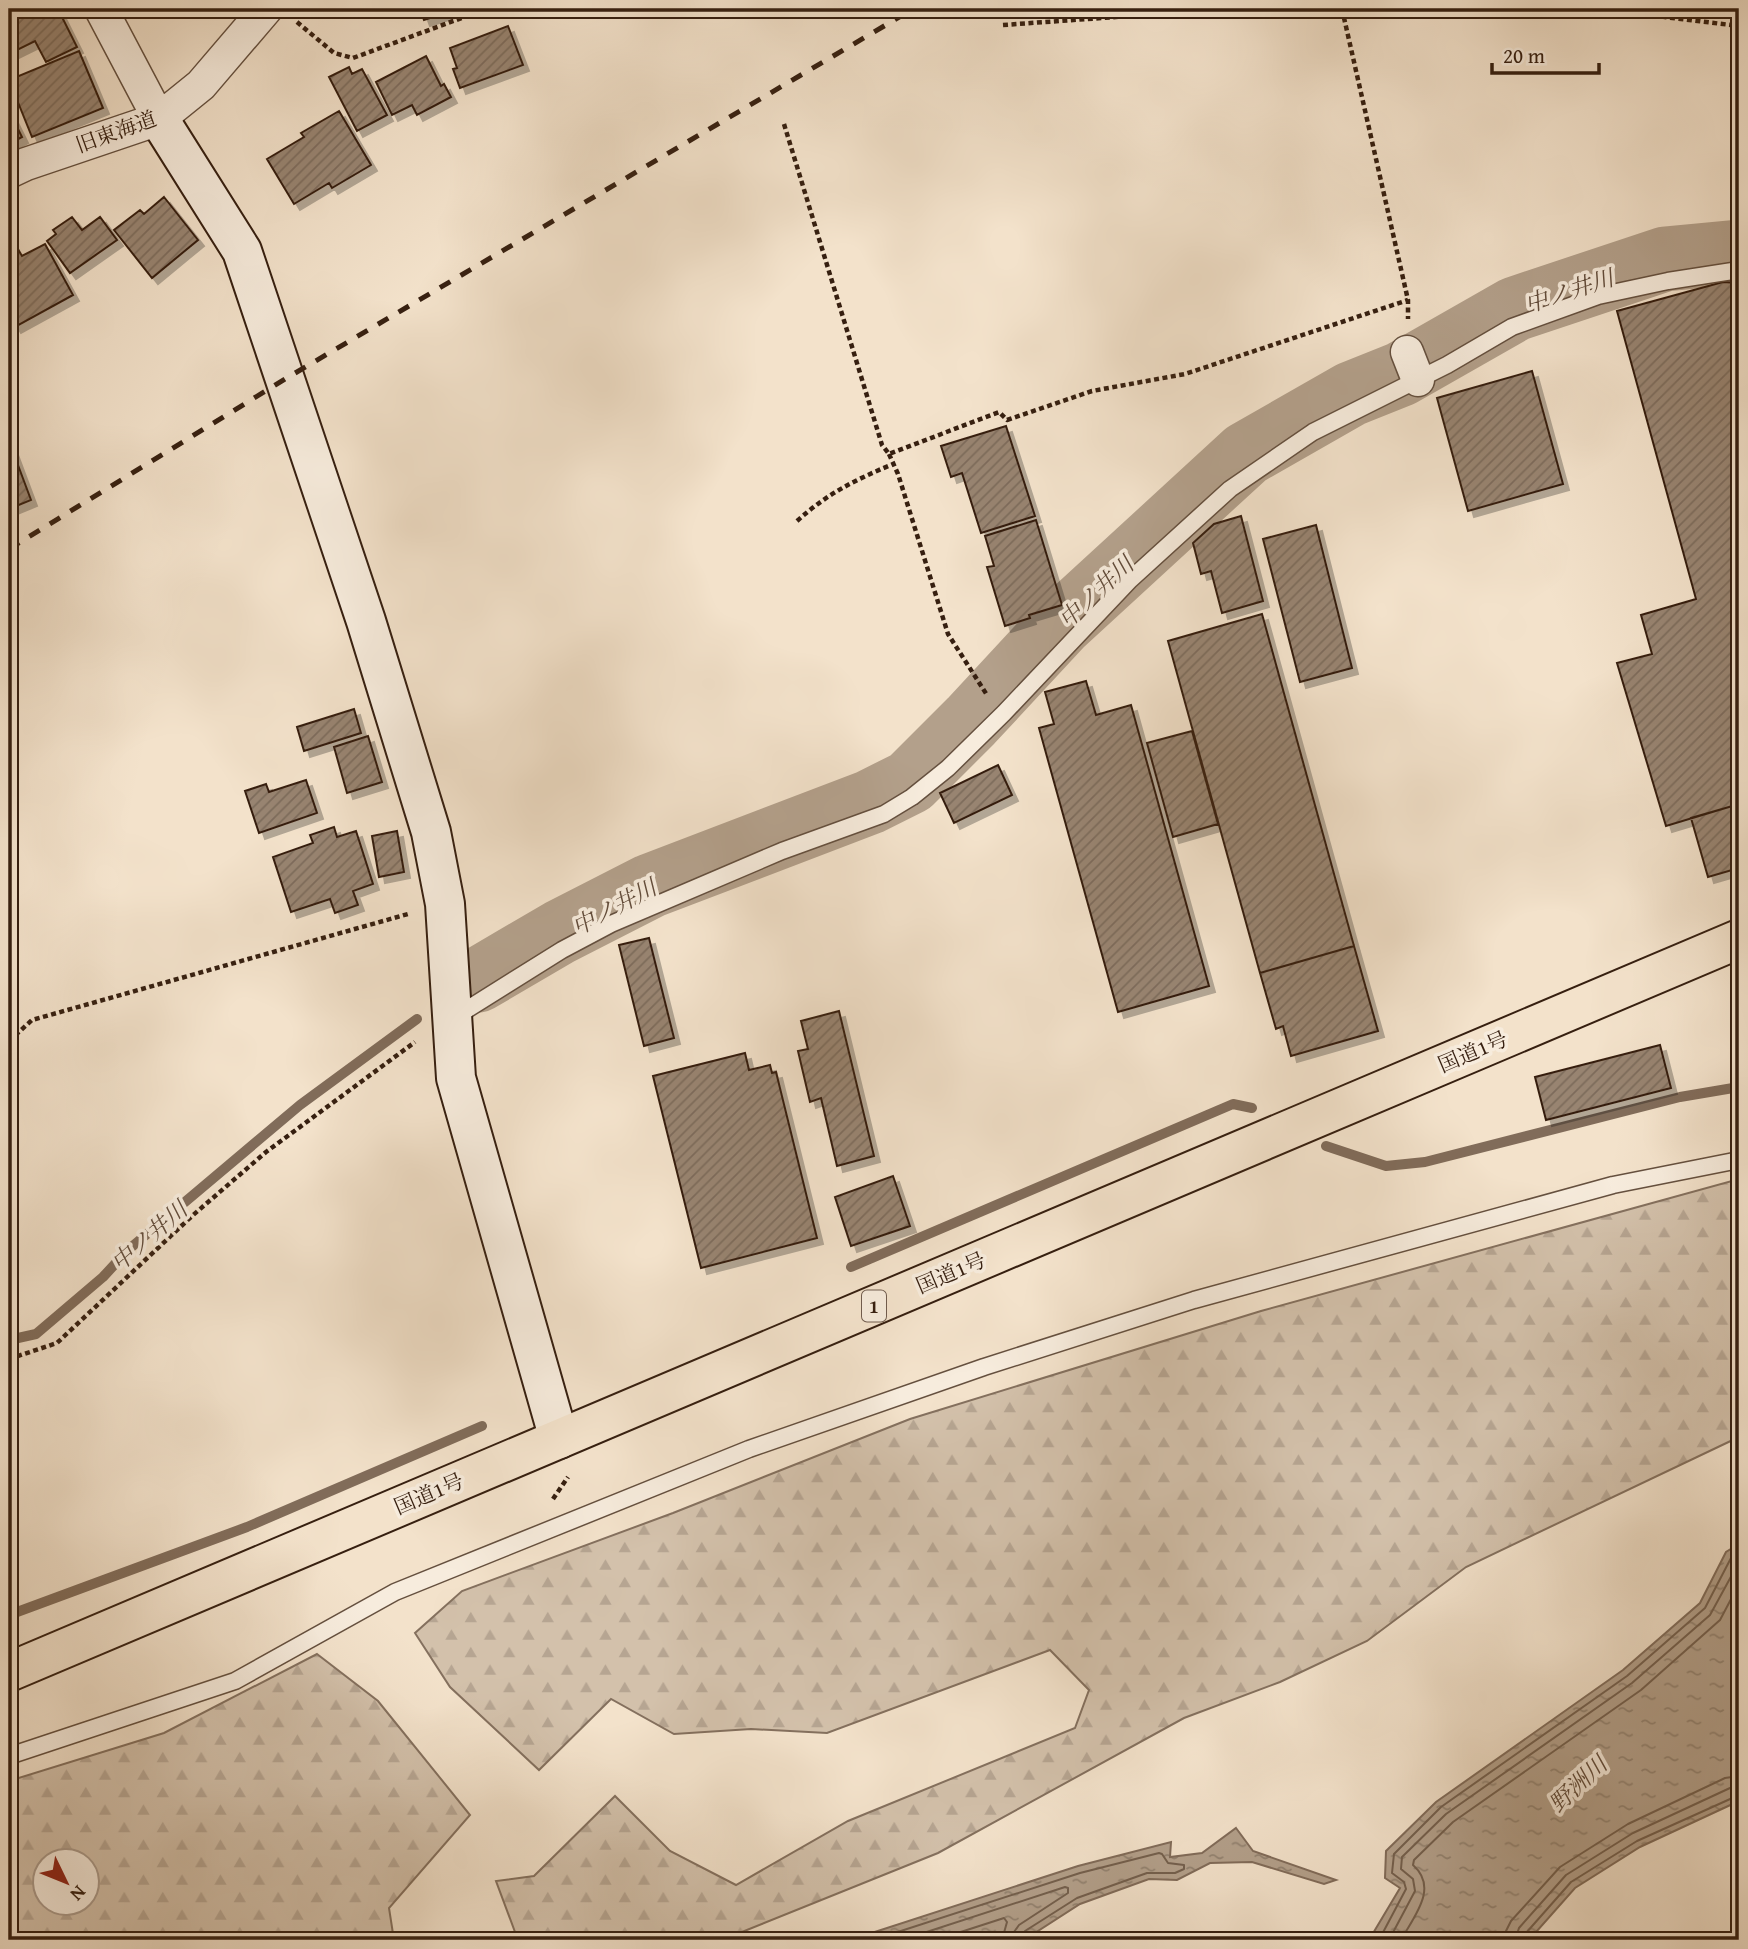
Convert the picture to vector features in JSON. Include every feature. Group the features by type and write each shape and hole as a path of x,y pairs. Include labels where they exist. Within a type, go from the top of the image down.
{"highway":[{"name":"国道1号","path":"9,1672 1739,939"}],"street":[{"path":"101,9 159,119 242,251 370,634 431,832 445,904 456,1078 559,1439"},
{"name":"旧東海道","path":"9,172 26,163 159,119 201,85 279,13"}],"lane":[{"path":"451,1019 562,950 611,924 782,851 884,814 912,797 948,768 1130,580 1230,489 1413,368 1512,327 1598,296 1739,270"},
{"path":"9,1756 235,1681 395,1592 749,1449 984,1367 1194,1300 1613,1185 1739,1160"}],"path":[{"path":"279,13 334,52 353,58 486,9"},
{"path":"1003,26 1230,9"},
{"path":"1342,9 1409,300 1413,368"},
{"path":"1577,9 1739,26"},
{"path":"784,124 882,445 893,464 948,634 981,688"},
{"path":"889,454 999,412 1007,420 1091,391 1185,374 1409,300"},
{"path":"797,521 846,484 893,464"},
{"path":"9,1041 32,1020 445,904"},
{"path":"9,1359 57,1343 192,1216 267,1152 451,1019"},
{"path":"523,1540 568,1478 559,1439"}],"green space":[{"path":"1739,1179 1739,1437 1466,1567 1367,1641 1280,1682 1184,1718 938,1853 722,1940 518,1940 496,1881 534,1876 615,1796 670,1851 736,1885 848,1821 1075,1728 1089,1690 1050,1650 827,1733 751,1729 674,1734 611,1699 539,1770 450,1687 415,1633 462,1591 673,1513 910,1419 1261,1311"},
{"path":"317,1654 378,1701 470,1815 389,1908 394,1940 9,1940 9,1781 164,1733"}],"water":[{"name":"野洲川","path":"1739,1544 1739,1801 1640,1847 1575,1888 1529,1940 1369,1940 1400,1888 1385,1878 1386,1851 1436,1802 1623,1670 1700,1603 1726,1552"},
{"path":"1236,1828 1253,1851 1336,1880 1324,1884 1252,1862 1210,1863 1177,1880 1149,1879 1080,1904 1024,1940 850,1940 1078,1866 1171,1842 1170,1857 1202,1853"}],"building":[{"path":"9,9 58,9 77,47 46,62 35,41 9,54"},
{"path":"420,9 458,9 424,20"},
{"path":"508,26 523,65 460,88 453,69 457,68 450,48"},
{"path":"79,51 103,108 32,137 9,80"},
{"path":"426,56 441,86 444,84 451,97 417,115 412,105 392,115 376,82"},
{"path":"349,67 352,74 362,69 387,115 357,131 329,77"},
{"path":"9,111 22,137 9,144"},
{"path":"339,111 371,165 332,188 329,183 294,204 267,159 304,137 301,133"},
{"path":"164,197 198,240 152,278 114,230 140,210 144,214"},
{"path":"72,217 82,230 100,217 117,240 70,273 47,241 56,234 53,230"},
{"path":"45,244 73,295 15,327 9,316 9,254 18,249 22,256"},
{"path":"1723,282 1739,283 1739,804 1666,826 1617,663 1652,654 1641,615 1696,599 1617,311"},
{"path":"1532,371 1563,484 1468,511 1437,398"},
{"path":"1006,426 1035,516 981,533 962,473 951,477 941,446"},
{"path":"9,441 31,500 9,509"},
{"path":"1241,516 1263,601 1222,613 1211,571 1201,574 1193,543 1214,524"},
{"path":"1036,520 1062,605 1005,626 987,567 994,566 985,536"},
{"path":"1316,525 1352,668 1300,682 1263,539"},
{"path":"1262,614 1354,946 1260,973 1168,641"},
{"path":"1086,681 1096,715 1131,705 1209,986 1118,1012 1039,728 1054,724 1045,692"},
{"path":"354,709 361,733 304,751 297,727"},
{"path":"1192,731 1218,824 1173,837 1147,743"},
{"path":"368,736 382,782 347,793 334,747"},
{"path":"998,765 1012,795 954,823 940,793"},
{"path":"306,780 317,813 259,833 245,791 266,784 269,792"},
{"path":"1739,804 1739,868 1708,877 1691,818"},
{"path":"334,827 337,837 356,831 373,884 353,891 358,905 335,913 330,899 291,912 273,857 313,843 310,835"},
{"path":"397,831 404,872 379,877 372,836"},
{"path":"649,938 674,1038 644,1046 619,945"},
{"path":"1354,946 1378,1031 1291,1056 1283,1026 1276,1029 1260,973"},
{"path":"839,1011 874,1156 837,1166 821,1098 810,1102 798,1051 808,1049 801,1021"},
{"path":"1660,1045 1671,1088 1546,1120 1535,1077"},
{"path":"745,1053 749,1070 770,1065 772,1073 776,1072 817,1238 701,1268 653,1076"},
{"path":"893,1176 910,1226 851,1246 835,1197"}],"waterway":[{"name":"中ノ井川","path":"478,980 560,932 650,886 870,802 910,782 1062,623 1246,454 1351,394 1401,374 1515,309 1665,259 1739,252"},
{"name":"中ノ井川","path":"9,1340 36,1334 103,1277 128,1250 300,1105 417,1019"},
{"path":"1326,1146 1386,1166 1425,1162 1680,1097 1739,1087"},
{"path":"851,1267 1233,1104 1252,1108"},
{"path":"9,1615 247,1527 482,1426"}],"railway":[{"path":"9,549 285,379 913,9"}]}
